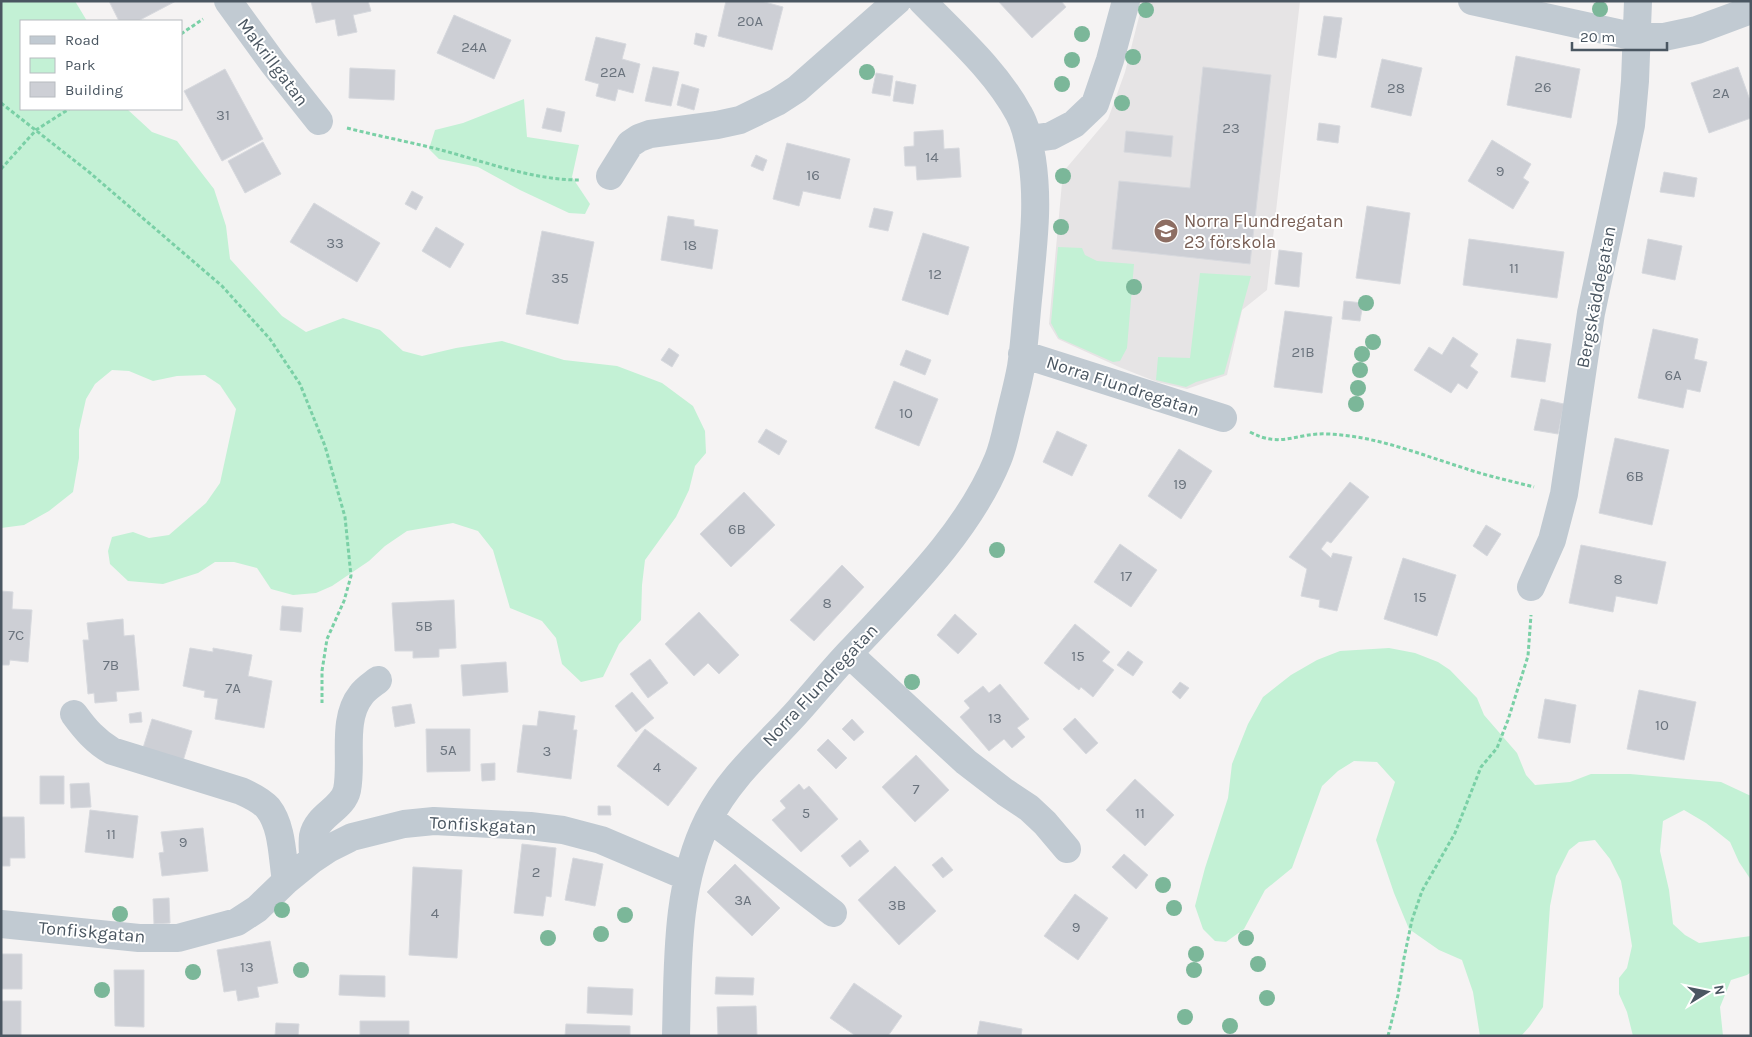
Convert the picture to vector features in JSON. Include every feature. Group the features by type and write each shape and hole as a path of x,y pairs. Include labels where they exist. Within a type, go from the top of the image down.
{"street":[{"name":"Makrillgatan","path":"228,1 319,122"},
{"path":"610,176 630,144 638,138 650,134 740,120 777,102 797,89 896,1"},
{"name":"Norra Flundregatan","path":"676,1036 682,905 688,876 699,840 709,818 731,782 744,766 794,716 936,557 974,505 998,459 1012,410 1022,354 1036,212 1035,180 1029,139 1021,117 1010,98 987,69 922,1"},
{"path":"1029,139 1051,136 1074,124 1095,104 1110,60 1126,1"},
{"path":"1472,1 1636,37 1664,37 1697,30 1751,10"},
{"name":"Bergskäddegatan","path":"1531,587 1552,540 1564,494 1591,313 1631,125 1635,81 1638,1"},
{"name":"Norra Flundregatan","path":"1022,354 1223,418"},
{"path":"849,654 966,762 1045,823 1067,849"},
{"path":"313,859 313,836 318,824 343,800 347,790 352,710 360,695 378,680"},
{"path":"74,714 87,732 100,744 112,751 241,791 259,800 268,808 278,828 286,881"},
{"path":"709,818 833,913"},
{"name":"Tonfiskgatan","path":"1,924 139,938 178,938 237,922 257,909 286,881 313,859 352,837 404,824 434,821 475,822 562,830 601,840 688,876"}],"path":[{"path":"1,103 89,172 222,286 270,339 300,384 325,446 345,517 351,576 344,601 327,639 322,671 323,710"},
{"path":"1,169 36,130 66,110"},
{"path":"319,122 560,180 586,180 610,176"},
{"path":"1223,418 1267,440 1324,433 1352,435 1383,441 1466,469 1564,494"},
{"path":"1388,1036 1412,920 1422,891 1455,833 1472,786 1481,767 1496,748 1508,720 1528,656 1531,587"}],"shaded area":[{"name":"Norra Flundregatan 23 förskola","path":"1143,1 1300,1 1267,290 1242,310 1227,375 1187,389 1157,382 1058,339 1049,324 1063,172 1108,119 1125,72"}],"green space":[{"path":"1,1 75,1 86,20 20,20 20,110 128,110 152,132 177,141 214,189 226,226 230,259 282,316 306,332 343,318 380,330 403,351 422,356 456,348 502,341 564,360 617,366 662,383 693,406 705,431 706,453 695,466 689,490 676,517 645,560 641,620 619,644 603,677 581,682 562,664 556,638 542,621 510,608 493,550 478,531 453,523 407,531 385,546 369,561 332,586 316,593 293,595 271,589 257,568 234,562 215,562 198,573 163,584 128,581 110,564 108,551 112,537 133,532 149,538 169,535 206,503 220,483 236,409 220,385 205,375 177,376 153,381 129,371 112,370 95,384 86,399 79,430 79,458 73,492 49,511 24,525 1,528"},
{"path":"524,99 527,137 579,145 572,177 590,204 585,214 569,213 520,190 478,167 439,159 429,149 435,130 463,123"},
{"path":"1058,247 1082,248 1085,255 1097,261 1134,264 1127,348 1120,361 1113,362 1059,338 1051,323"},
{"path":"1200,273 1251,276 1224,374 1186,387 1156,380 1158,357 1190,358"},
{"path":"1389,648 1415,653 1438,662 1450,670 1477,698 1484,715 1517,753 1526,775 1535,785 1570,782 1591,774 1630,774 1721,782 1751,796 1751,880 1739,862 1730,842 1706,823 1684,810 1663,821 1660,851 1669,890 1673,924 1685,935 1699,943 1751,936 1751,972 1731,980 1720,1007 1723,1036 1633,1036 1627,1012 1619,994 1619,978 1627,968 1632,946 1621,881 1610,859 1595,840 1579,842 1569,850 1556,876 1550,906 1543,1007 1521,1036 1480,1036 1473,992 1462,960 1439,950 1409,929 1394,893 1376,840 1395,782 1377,762 1354,761 1338,771 1322,786 1292,868 1265,890 1244,929 1226,942 1215,941 1203,929 1195,906 1205,868 1228,798 1232,764 1248,724 1263,697 1291,675 1317,660 1340,651"}],"building":[{"path":"109,1 176,1 140,20 118,20"},
{"path":"311,1 368,1 371,11 353,15 357,32 338,36 335,19 316,23"},
{"path":"726,1 761,1 783,7 772,50 718,36"},
{"path":"998,1 1061,1 1066,7 1032,38"},
{"path":"454,15 511,40 494,79 437,53"},
{"path":"1324,16 1342,18 1336,58 1318,55"},
{"path":"696,33 707,36 704,47 694,44"},
{"path":"596,37 626,44 622,59 640,64 633,93 618,89 615,101 596,96 599,84 585,80"},
{"path":"1516,56 1580,69 1571,118 1507,105"},
{"path":"1382,59 1422,68 1411,116 1371,107"},
{"path":"653,67 679,72 671,106 645,101"},
{"path":"1203,67 1271,75 1250,264 1112,249 1119,181 1190,188"},
{"path":"1738,67 1751,103 1751,118 1709,133 1691,83"},
{"path":"350,68 395,70 394,100 349,98"},
{"path":"225,69 263,139 222,161 184,91"},
{"path":"876,73 893,76 890,96 872,93"},
{"path":"896,81 916,85 913,104 893,101"},
{"path":"682,84 699,89 694,110 677,105"},
{"path":"547,108 565,112 561,132 542,128"},
{"path":"1319,123 1340,126 1338,143 1317,140"},
{"path":"943,130 944,149 959,148 961,177 917,180 916,166 905,166 904,147 914,146 914,132"},
{"path":"1126,131 1173,136 1171,157 1124,152"},
{"path":"1492,140 1531,164 1523,178 1529,182 1513,209 1468,181"},
{"path":"263,142 281,174 245,193 228,161"},
{"path":"787,143 850,159 840,199 803,191 799,206 773,199"},
{"path":"756,155 767,160 763,171 751,166"},
{"path":"1664,172 1697,178 1694,197 1660,192"},
{"path":"412,191 423,197 416,210 405,204"},
{"path":"314,203 380,243 357,282 290,242"},
{"path":"1367,206 1410,213 1400,284 1356,278"},
{"path":"874,208 893,212 888,231 869,227"},
{"path":"668,216 694,220 694,226 718,230 712,269 661,260"},
{"path":"436,227 464,244 450,268 422,251"},
{"path":"542,231 594,242 578,324 526,314"},
{"path":"923,233 969,247 948,315 902,300"},
{"path":"1469,239 1564,252 1557,298 1463,285"},
{"path":"1648,239 1682,246 1675,280 1642,273"},
{"path":"1279,250 1302,253 1299,287 1275,284"},
{"path":"1344,301 1363,303 1360,321 1342,319"},
{"path":"1285,311 1332,317 1322,393 1274,387"},
{"path":"1653,329 1698,339 1694,359 1707,362 1700,392 1687,389 1683,408 1638,398"},
{"path":"1453,337 1478,354 1470,366 1478,372 1467,389 1458,383 1451,393 1414,370 1429,347 1442,355"},
{"path":"1517,339 1551,344 1545,382 1511,377"},
{"path":"669,348 679,355 672,367 661,360"},
{"path":"906,350 931,360 925,375 900,365"},
{"path":"894,381 938,399 919,446 875,428"},
{"path":"1541,399 1564,404 1558,434 1534,430"},
{"path":"766,429 787,441 779,455 758,442"},
{"path":"1057,431 1087,445 1072,476 1043,462"},
{"path":"1615,438 1669,450 1652,525 1599,513"},
{"path":"1179,449 1212,471 1181,519 1148,496"},
{"path":"1350,482 1369,497 1331,543 1327,541 1321,549 1331,558 1333,553 1352,557 1337,611 1319,607 1320,600 1301,596 1307,569 1289,557"},
{"path":"744,492 775,525 731,567 700,534"},
{"path":"1486,525 1501,534 1487,556 1473,546"},
{"path":"1120,544 1157,570 1131,607 1094,582"},
{"path":"1581,545 1666,562 1657,604 1616,596 1613,612 1569,603"},
{"path":"1403,558 1456,575 1437,636 1384,619"},
{"path":"842,565 864,587 814,641 790,620"},
{"path":"1,591 13,592 12,609 32,610 28,662 10,660 9,665 1,665"},
{"path":"454,600 456,648 439,649 439,657 413,658 413,651 395,651 392,603"},
{"path":"282,606 303,608 301,632 280,630"},
{"path":"699,612 739,655 719,674 708,663 694,676 665,644"},
{"path":"955,614 977,634 958,654 937,635"},
{"path":"123,619 124,636 134,635 139,690 116,692 117,701 95,703 94,693 88,694 83,640 89,640 87,623"},
{"path":"1075,624 1110,652 1102,661 1114,670 1093,697 1081,687 1079,690 1044,663"},
{"path":"190,648 213,652 213,648 252,655 248,676 272,681 264,728 215,719 218,699 204,697 205,691 183,686"},
{"path":"1128,651 1143,662 1133,676 1117,665"},
{"path":"650,659 668,683 648,698 630,674"},
{"path":"506,662 508,692 463,696 461,665"},
{"path":"1180,682 1189,688 1180,699 1172,692"},
{"path":"1000,684 1029,719 1017,728 1025,737 1012,748 1004,739 989,751 960,717 970,708 964,701 983,686 989,693"},
{"path":"1639,690 1696,702 1684,760 1627,749"},
{"path":"632,692 654,718 636,732 615,706"},
{"path":"1545,699 1576,705 1570,743 1538,738"},
{"path":"411,704 415,723 395,727 392,707"},
{"path":"539,711 575,716 573,730 577,730 571,779 517,772 523,725 537,726"},
{"path":"141,712 142,722 130,723 129,714"},
{"path":"1075,718 1098,743 1086,754 1063,729"},
{"path":"152,719 192,731 183,761 143,748"},
{"path":"852,719 864,732 854,741 842,729"},
{"path":"426,729 470,729 470,771 427,772"},
{"path":"645,729 697,768 668,806 617,766"},
{"path":"828,739 847,758 836,769 817,750"},
{"path":"916,755 949,790 915,822 882,787"},
{"path":"495,763 495,780 482,781 481,764"},
{"path":"40,776 64,776 64,804 40,804"},
{"path":"1135,779 1174,815 1145,846 1106,810"},
{"path":"89,783 91,807 71,808 70,784"},
{"path":"799,784 804,790 809,786 838,819 801,852 772,820 786,808 780,801"},
{"path":"598,806 610,806 611,815 598,815"},
{"path":"90,810 138,816 133,858 85,852"},
{"path":"1,817 24,817 25,858 10,858 10,866 1,866"},
{"path":"203,828 208,871 162,876 159,853 164,852 161,832"},
{"path":"860,840 869,851 850,867 841,856"},
{"path":"522,844 556,848 551,897 546,896 543,916 514,913"},
{"path":"1124,854 1148,875 1136,889 1112,867"},
{"path":"942,857 953,870 943,878 932,865"},
{"path":"573,858 603,864 595,906 565,900"},
{"path":"735,864 780,908 752,936 707,892"},
{"path":"895,866 936,911 899,945 858,900"},
{"path":"413,867 462,870 457,958 409,955"},
{"path":"1075,894 1108,918 1078,960 1044,936"},
{"path":"169,898 170,923 154,924 153,899"},
{"path":"270,941 278,983 257,987 259,997 238,1001 236,990 224,992 217,950"},
{"path":"1,954 22,954 22,989 1,989"},
{"path":"114,970 144,970 144,1027 115,1026"},
{"path":"340,975 385,976 385,997 339,995"},
{"path":"716,977 754,978 753,995 715,994"},
{"path":"854,983 902,1016 888,1036 856,1036 830,1018"},
{"path":"588,987 633,989 632,1015 587,1013"},
{"path":"1,1001 21,1001 21,1036 1,1036"},
{"path":"756,1006 757,1036 718,1036 717,1007"},
{"path":"360,1021 409,1021 409,1036 360,1036"},
{"path":"980,1021 1022,1029 1021,1036 977,1036"},
{"path":"276,1023 299,1024 298,1036 275,1036"},
{"path":"566,1024 630,1026 630,1036 565,1036"}],"place":[{"name":"Norra Flundregatan 23 förskola","path":"1166,231"}]}
